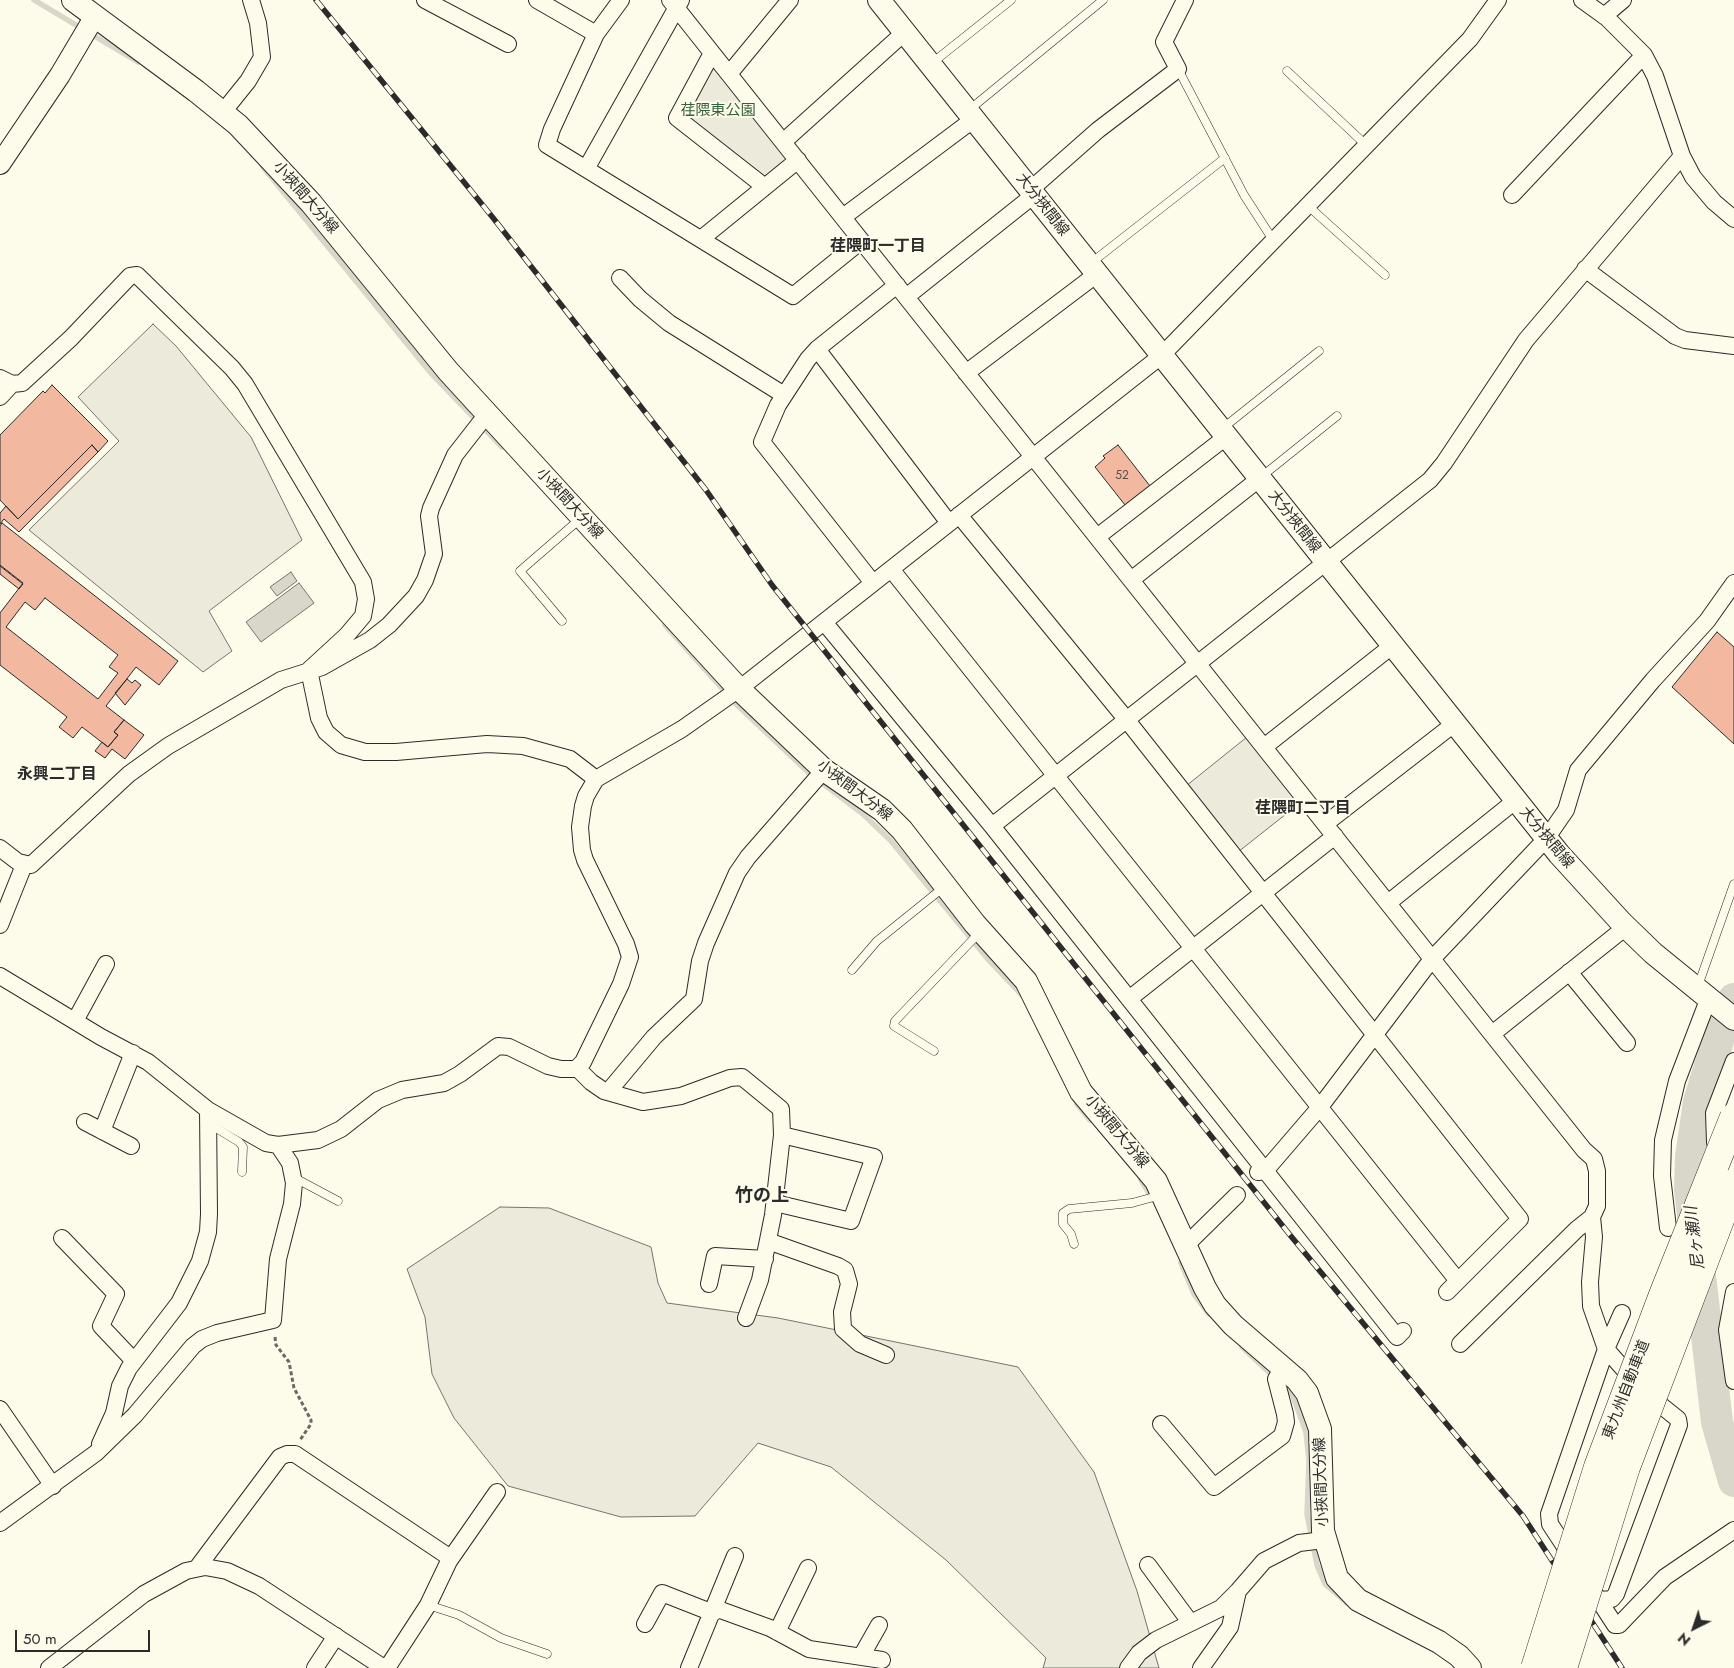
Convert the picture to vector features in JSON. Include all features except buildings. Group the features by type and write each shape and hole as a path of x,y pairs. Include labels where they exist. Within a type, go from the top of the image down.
{"highway":[{"name":"東九州自動車道","path":"1535,1668 1598,1467 1663,1295 1734,1117"},
{"name":"東九州自動車道","path":"1562,1668 1626,1467 1734,1183"}],"main road":[{"name":"小挾間大分線","path":"73,0 223,112 311,203 408,324 487,414 739,689 824,770 892,819 981,931 1026,981 1082,1092 1098,1114 1145,1166 1163,1195 1214,1305 1233,1325 1283,1367 1307,1393 1320,1430 1323,1540 1337,1578 1358,1600 1445,1646 1470,1668"},
{"name":"大分挾間線","path":"879,0 1160,356 1546,839 1626,927 1702,995 1734,1019"}],"street":[{"path":"223,112 248,81 262,57 258,23 251,0"},
{"path":"425,0 508,44"},
{"path":"537,0 596,34"},
{"path":"621,0 596,34 552,129 547,144 793,296 861,240"},
{"path":"729,74 790,0"},
{"path":"873,583 764,447 762,442 784,395 817,349 901,291 1032,192 1098,130 1178,69 1164,42 1185,0"},
{"path":"1582,0 1604,16 1644,55 1655,76 1682,156 1693,177 1704,192 1734,219"},
{"path":"1604,16 1623,0"},
{"path":"0,976 158,1069 208,1116 266,1142 278,1145 318,1140 341,1129 378,1100 402,1090 444,1083 460,1074 498,1046 509,1047 548,1066 570,1070 577,1068 582,1062 621,984 630,957 626,944 585,860 582,850 580,827 583,806 586,796 596,779 682,728 739,689 1160,356 1470,39 1494,1"},
{"path":"586,169 676,3 712,53 1388,904 1584,1150 1594,1158 1597,1171 1597,1206 1592,1218 1594,1237 1590,1282 1591,1306 1606,1349 1643,1391 1678,1419 1679,1425 1616,1594 1612,1599 1599,1600"},
{"path":"0,164 60,75 95,16"},
{"path":"783,142 905,32"},
{"path":"712,53 677,118 765,187"},
{"path":"1512,195 1644,55"},
{"path":"842,217 971,115"},
{"path":"992,826 1430,480 1444,463 1526,340 1682,156"},
{"path":"700,239 798,160"},
{"path":"1585,269 1675,336 1685,340 1734,346"},
{"path":"966,373 1093,270"},
{"path":"0,396 6,381 22,383 71,338 130,276 137,275 232,368 245,384 360,573 366,599 363,616 347,635 309,670"},
{"path":"620,278 669,323 784,395"},
{"path":"817,349 954,519 1126,719 1520,1220 1452,1286 1320,1107 1057,774 891,569"},
{"path":"0,848 24,865 31,865 129,774 156,754 281,680 322,666 370,640 401,614 416,596 425,580 434,554 429,516 455,454 487,414"},
{"path":"1097,537 1223,434"},
{"path":"1131,580 1259,478"},
{"path":"1262,1171 1320,1107 1432,959 1546,839 1566,810 1578,770 1653,680 1707,621 1734,583"},
{"path":"824,622 992,826 1262,1171 1397,1337 1403,1331"},
{"path":"1264,747 1392,646"},
{"path":"309,670 322,725 332,738 352,750 380,753 487,744 517,746 540,750 570,759 596,779"},
{"path":"1129,999 1263,893 1330,830 1454,724"},
{"path":"608,1092 654,1037 694,999 700,961 706,943 737,873 748,857 824,770"},
{"path":"1388,904 1515,801"},
{"path":"0,925 24,865"},
{"path":"1492,1034 1626,927"},
{"path":"75,1021 106,964"},
{"path":"1569,972 1627,1043"},
{"path":"1668,1228 1662,1176 1663,1140 1677,1081 1702,995"},
{"path":"102,1131 133,1053"},
{"path":"1734,1060 1714,1113 1714,1142 1734,1205"},
{"path":"577,1068 591,1082 608,1092 636,1100 652,1101 681,1096 730,1078 742,1077 781,1109 783,1116 782,1135 775,1203 760,1280 746,1318"},
{"path":"96,1453 114,1413 120,1386 134,1361 161,1329 179,1303 200,1261 205,1244 209,1214 208,1116"},
{"path":"85,1122 130,1146"},
{"path":"775,1203 851,1221 874,1157 782,1135"},
{"path":"0,1523 96,1453 136,1415 193,1346 202,1339 217,1333 273,1320 278,1259 292,1204 293,1177 290,1163 278,1145"},
{"path":"1186,1245 1237,1195"},
{"path":"1460,1344 1577,1229 1592,1218"},
{"path":"62,1238 116,1294 101,1326 134,1361"},
{"path":"768,1241 845,1270 849,1284 842,1312 843,1329 860,1344 886,1355"},
{"path":"709,1284 715,1256 765,1260"},
{"path":"1734,1292 1727,1330 1734,1381"},
{"path":"1622,1313 1606,1349 1550,1514 1550,1524 1616,1625 1619,1625 1665,1577 1734,1530"},
{"path":"1162,1424 1214,1487 1282,1436 1286,1422 1276,1379 1283,1367"},
{"path":"0,1409 53,1486"},
{"path":"197,1568 280,1458 292,1454 446,1555 449,1561"},
{"path":"49,1668 144,1594 186,1571 197,1568 215,1568 249,1580 386,1668 428,1605 449,1561 497,1492"},
{"path":"1128,1668 1146,1647 1190,1622 1221,1608 1264,1561 1299,1543 1323,1540"},
{"path":"689,1668 735,1556"},
{"path":"1148,1565 1190,1622"},
{"path":"777,1632 808,1568"},
{"path":"1201,1668 1230,1627 1238,1591"},
{"path":"645,1624 662,1594 777,1632 809,1649 862,1655 882,1660"},
{"path":"862,1655 878,1625"},
{"path":"315,1668 336,1636"}],"lane":[{"path":"930,64 1011,0"},
{"path":"971,115 1103,0"},
{"path":"1178,69 1244,196 1273,240"},
{"path":"1286,71 1366,145"},
{"path":"1093,270 1225,158"},
{"path":"1307,205 1385,275"},
{"path":"1223,434 1319,351"},
{"path":"1259,478 1337,416"},
{"path":"562,621 520,571 582,518"},
{"path":"1702,995 1734,884"},
{"path":"852,970 877,941 946,886"},
{"path":"934,1051 894,1026 895,1021 981,931"},
{"path":"208,1116 239,1142 242,1147 242,1172"},
{"path":"293,1177 338,1200"},
{"path":"1074,1244 1071,1234 1063,1224 1064,1213 1068,1209 1132,1203 1163,1195"},
{"path":"428,1605 459,1615 501,1638 547,1654"}],"path":[{"path":"273,1320 276,1345 289,1362 294,1388 311,1420 311,1424 292,1454"}],"green space":[{"name":"荏隈東公園","path":"715,66 786,157 786,164 767,178 688,121 686,114 710,69"},
{"path":"153,324 176,346 251,437 302,540 209,611 232,651 203,672 29,530 119,441 78,397"},
{"path":"1247,737 1300,803 1238,852 1186,786"},
{"path":"500,1207 549,1208 651,1247 658,1283 667,1303 778,1318 1018,1367 1094,1472 1137,1591 1159,1668 1043,1668 1046,1658 946,1560 831,1467 758,1443 695,1516 621,1517 508,1486 454,1418 432,1374 425,1317 407,1269"}],"shaded area":[{"path":"291,572 297,581 277,596 270,587"},
{"path":"299,583 314,603 261,642 246,622"}],"waterway":[{"path":"34,0 138,62"},
{"path":"263,167 430,372 502,447"},
{"path":"665,625 736,704 809,773 863,814 891,841 987,958 1022,995"},
{"name":"尼ヶ瀬川","path":"1734,999 1719,1037 1699,1102 1691,1157 1690,1189 1717,1422 1734,1481"},
{"path":"1077,1104 1090,1120"},
{"path":"1141,1180 1152,1198"},
{"path":"1181,1263 1194,1294 1209,1314"},
{"path":"1242,1347 1275,1378"},
{"path":"1282,1384 1293,1396 1306,1432 1309,1460 1307,1514 1317,1565 1325,1584 1347,1603"}],"railway":[{"path":"316,0 494,219 706,490 772,585 1290,1235 1523,1516 1622,1668"}],"district":[{"name":"荏隈町一丁目","path":"878,247"},
{"name":"永興二丁目","path":"57,775"},
{"name":"荏隈町二丁目","path":"1303,809"},
{"name":"竹の上","path":"762,1197"}]}
